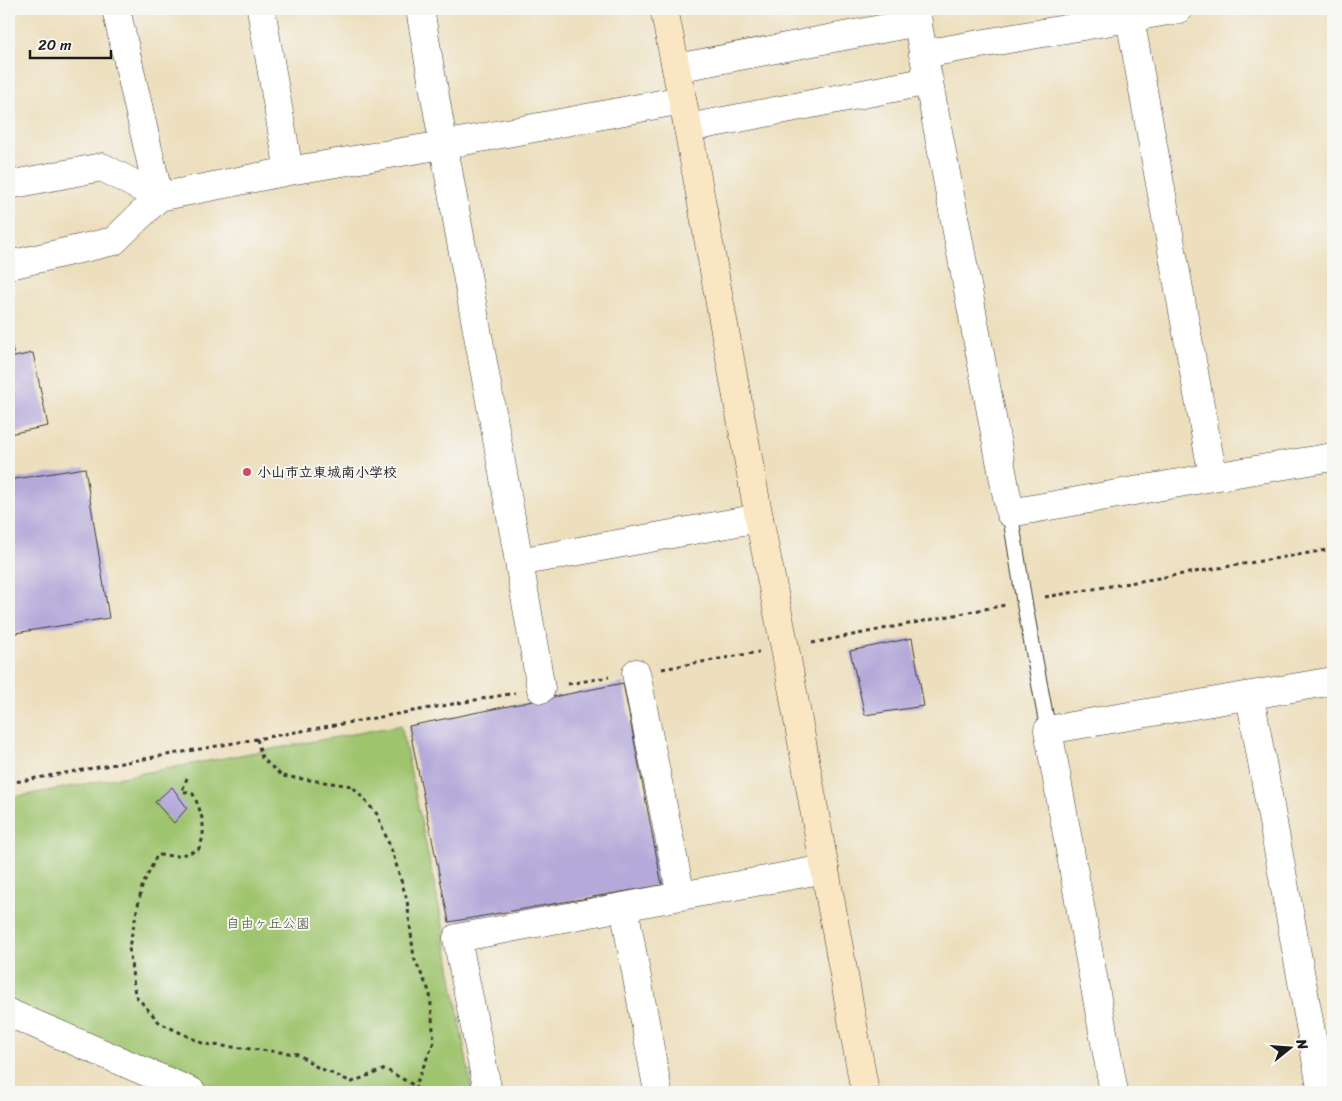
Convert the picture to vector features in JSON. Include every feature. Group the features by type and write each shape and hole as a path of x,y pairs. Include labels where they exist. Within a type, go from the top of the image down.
{"street":[{"path":"116,9 158,197"},
{"path":"261,9 289,171"},
{"path":"420,9 443,145 520,562 541,689"},
{"path":"664,9 785,648 865,1092"},
{"path":"923,54 1180,9"},
{"path":"676,68 916,15 1010,513 1333,457"},
{"path":"1130,18 1214,477"},
{"path":"688,128 929,81"},
{"path":"9,262 14,264 114,241 158,197 289,171 443,145 682,100"},
{"path":"9,185 102,167 158,197"},
{"path":"520,562 760,518"},
{"path":"636,673 681,896"},
{"path":"1114,1092 1048,730 1333,681"},
{"path":"1250,696 1322,1092"},
{"path":"488,1092 457,938 825,869"},
{"path":"624,907 658,1092"},
{"path":"9,1013 192,1092"}],"lane":[{"path":"1010,513 1048,730"}],"path":[{"path":"9,783 785,648 1024,601 1333,549"},
{"path":"257,739 262,758 282,776 352,786 377,814 393,854 407,900 414,958 430,993 434,1042 415,1086"},
{"path":"187,778 182,791 193,794 201,810 204,840 198,850 178,856 157,855 142,887 129,946 135,995 160,1024 204,1044 298,1054 317,1067 352,1082 385,1069 415,1086 418,1092"}],"green space":[{"name":"自由ヶ丘公園","path":"401,725 443,926 472,1092 204,1092 9,1003 9,798"}],"building":[{"path":"12,346 14,357 33,353 48,426 9,434 9,347"},
{"path":"85,468 109,618 9,634 9,480"},
{"path":"912,638 924,706 865,715 850,651"},
{"path":"623,683 662,885 449,922 409,726"},
{"path":"172,787 187,808 174,823 155,802"}],"place":[{"name":"小山市立東城南小学校","path":"247,472"}]}
